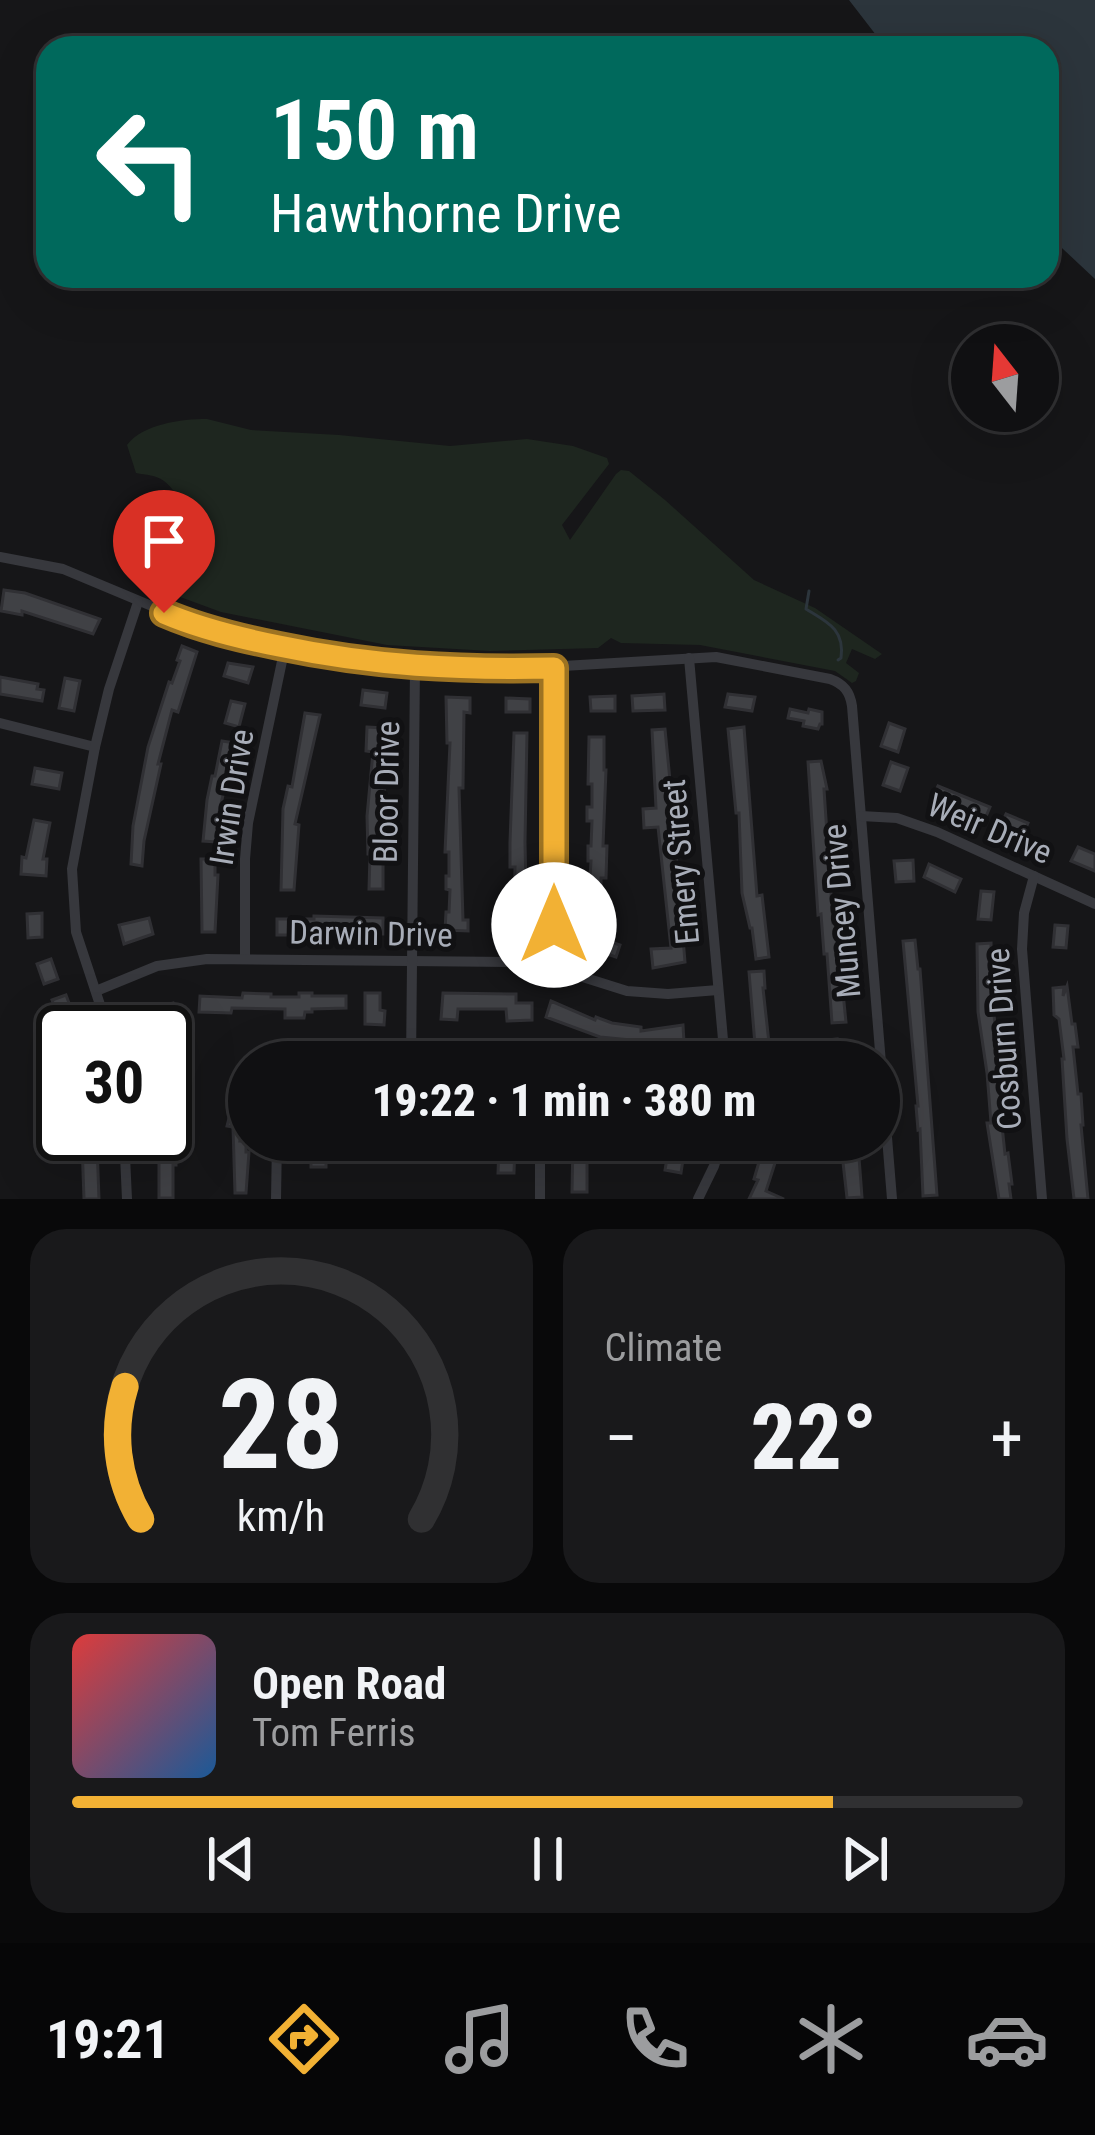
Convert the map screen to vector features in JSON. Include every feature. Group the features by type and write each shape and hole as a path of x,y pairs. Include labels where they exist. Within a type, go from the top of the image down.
{"street":[{"path":"0,557 63,569 209,630 340,658 415,667 554,668 689,658"},
{"path":"100,1005 79,944 71,897 75,843 110,689 138,602"},
{"name":"Irwin Drive","path":"244,958 248,823 285,647"},
{"name":"Muncey Drive","path":"689,658 726,658 830,679 848,691 877,1041"},
{"name":"Emery Street","path":"689,658 722,1041"},
{"name":"Bloor Drive","path":"411,1041 415,667"},
{"path":"554,668 554,968"},
{"path":"0,723 95,747"},
{"name":"Weir Drive","path":"861,816 886,816 924,827 1095,904"},
{"name":"Cosburn Drive","path":"1034,876 1024,913 1022,949 1042,1199"},
{"name":"Darwin Drive","path":"96,992 157,966 244,958 512,962 554,968 627,992 718,990"},
{"path":"126,1161 128,1199"},
{"path":"276,1199 277,1161"},
{"path":"540,1161 540,1199"},
{"path":"698,1199 716,1161"},
{"name":"Muncey Drive","path":"888,1161 892,1199"}],"shaded area":[{"path":"849,0 1095,0 1095,279 1059,245 1059,36 877,36"},
{"path":"207,419 251,430 450,446 527,439 573,446 607,458 609,464 562,525 570,540 616,474 629,471 754,580 815,608 882,654 875,659 852,649 846,663 859,673 852,683 835,671 700,645 621,643 611,638 598,648 490,651 387,645 221,612 164,591 191,557 192,523 164,481 136,473 127,445 152,428"}],"building":[{"path":"4,590 100,619 93,634 22,611 22,615 1,611"},
{"path":"182,646 197,652 178,712 172,710 158,764 142,866 131,864 148,747"},
{"path":"228,663 253,667 248,683 224,676"},
{"path":"0,677 38,684 37,689 44,690 42,701 0,694"},
{"path":"65,678 80,681 74,711 59,708"},
{"path":"363,690 387,693 385,708 361,705"},
{"path":"664,694 665,710 633,711 632,696"},
{"path":"728,694 755,697 752,711 725,707"},
{"path":"615,696 615,711 591,711 590,697"},
{"path":"446,697 470,698 470,713 464,712 463,788 459,788 463,920 468,920 468,931 445,930 450,890 446,889 449,852 445,852 450,743"},
{"path":"506,698 530,699 530,712 506,712"},
{"path":"231,701 245,704 239,727 225,723"},
{"path":"790,709 822,712 822,724 818,729 803,726 804,721 788,718"},
{"path":"305,713 320,715 295,824 299,825 294,890 281,890 283,809 288,786 292,787"},
{"path":"889,723 905,729 898,752 881,746"},
{"path":"367,727 384,728 383,889 369,889 367,816 373,752 366,751"},
{"path":"744,727 757,896 762,895 769,957 756,959 742,893 739,813 728,729"},
{"path":"665,729 685,962 653,968 651,949 671,948 658,827 644,828 643,809 656,808 652,730"},
{"path":"514,733 527,733 527,935 500,934 500,920 514,920 515,867 510,867 510,842"},
{"path":"589,737 604,737 603,846 607,846 601,898 606,898 606,910 588,910"},
{"path":"222,741 235,743 216,842 203,841 207,800"},
{"path":"821,761 846,1022 832,1023 827,954 818,915 808,762"},
{"path":"891,762 908,768 900,791 883,785"},
{"path":"35,768 62,773 59,789 32,784"},
{"path":"938,786 990,807 984,821 931,801"},
{"path":"1006,814 1028,823 1022,837 1000,827"},
{"path":"34,820 50,823 43,859 47,859 46,876 21,874"},
{"path":"1078,847 1095,854 1095,871 1071,861"},
{"path":"201,859 215,859 215,932 202,932"},
{"path":"913,860 914,881 896,882 894,861"},
{"path":"929,864 961,879 955,892 924,877"},
{"path":"981,891 994,892 991,920 978,919"},
{"path":"42,913 42,937 28,938 27,914"},
{"path":"149,918 153,934 124,944 119,925"},
{"path":"383,918 383,934 277,935 277,919"},
{"path":"1055,925 1068,926 1066,948 1053,947"},
{"path":"593,936 620,945 616,957 589,948"},
{"path":"915,940 937,1195 923,1196 903,941"},
{"path":"991,943 1000,1107 1011,1199 999,1199 978,1012 977,944"},
{"path":"51,959 58,979 44,984 37,964"},
{"path":"764,971 769,1041 755,1041 749,972"},
{"path":"1067,986 1078,1047 1073,1047 1088,1199 1074,1199 1064,1059 1059,1019 1054,1015 1053,988 1064,987 1063,996"},
{"path":"243,993 346,996 346,1008 312,1009 304,1018 285,1018 285,1009 199,1012 200,996 242,998"},
{"path":"365,993 380,993 384,1025 365,1024"},
{"path":"443,993 516,994 516,1003 532,1003 532,1020 507,1021 506,1009 458,1009 457,1020 441,1019"},
{"path":"66,995 70,1005 54,1005 52,1000"},
{"path":"551,1001 595,1020 641,1027 641,1031 683,1025 684,1041 600,1037 546,1017"},
{"path":"83,1161 98,1161 99,1199 84,1199"},
{"path":"159,1161 176,1161 173,1198 159,1198"},
{"path":"234,1161 248,1161 246,1193 235,1193"},
{"path":"498,1161 514,1161 514,1173 498,1173"},
{"path":"573,1161 587,1161 587,1192 572,1192"},
{"path":"666,1161 683,1161 681,1173 665,1170"},
{"path":"759,1161 776,1161 766,1191 784,1199 749,1199 758,1180 754,1179"},
{"path":"843,1161 859,1161 862,1197 847,1198"}],"waterway":[{"path":"809,591 806,609 833,628 842,648 838,660"}],"route":[{"path":"164,613 236,637 364,662 432,668 554,668 554,925"}]}
